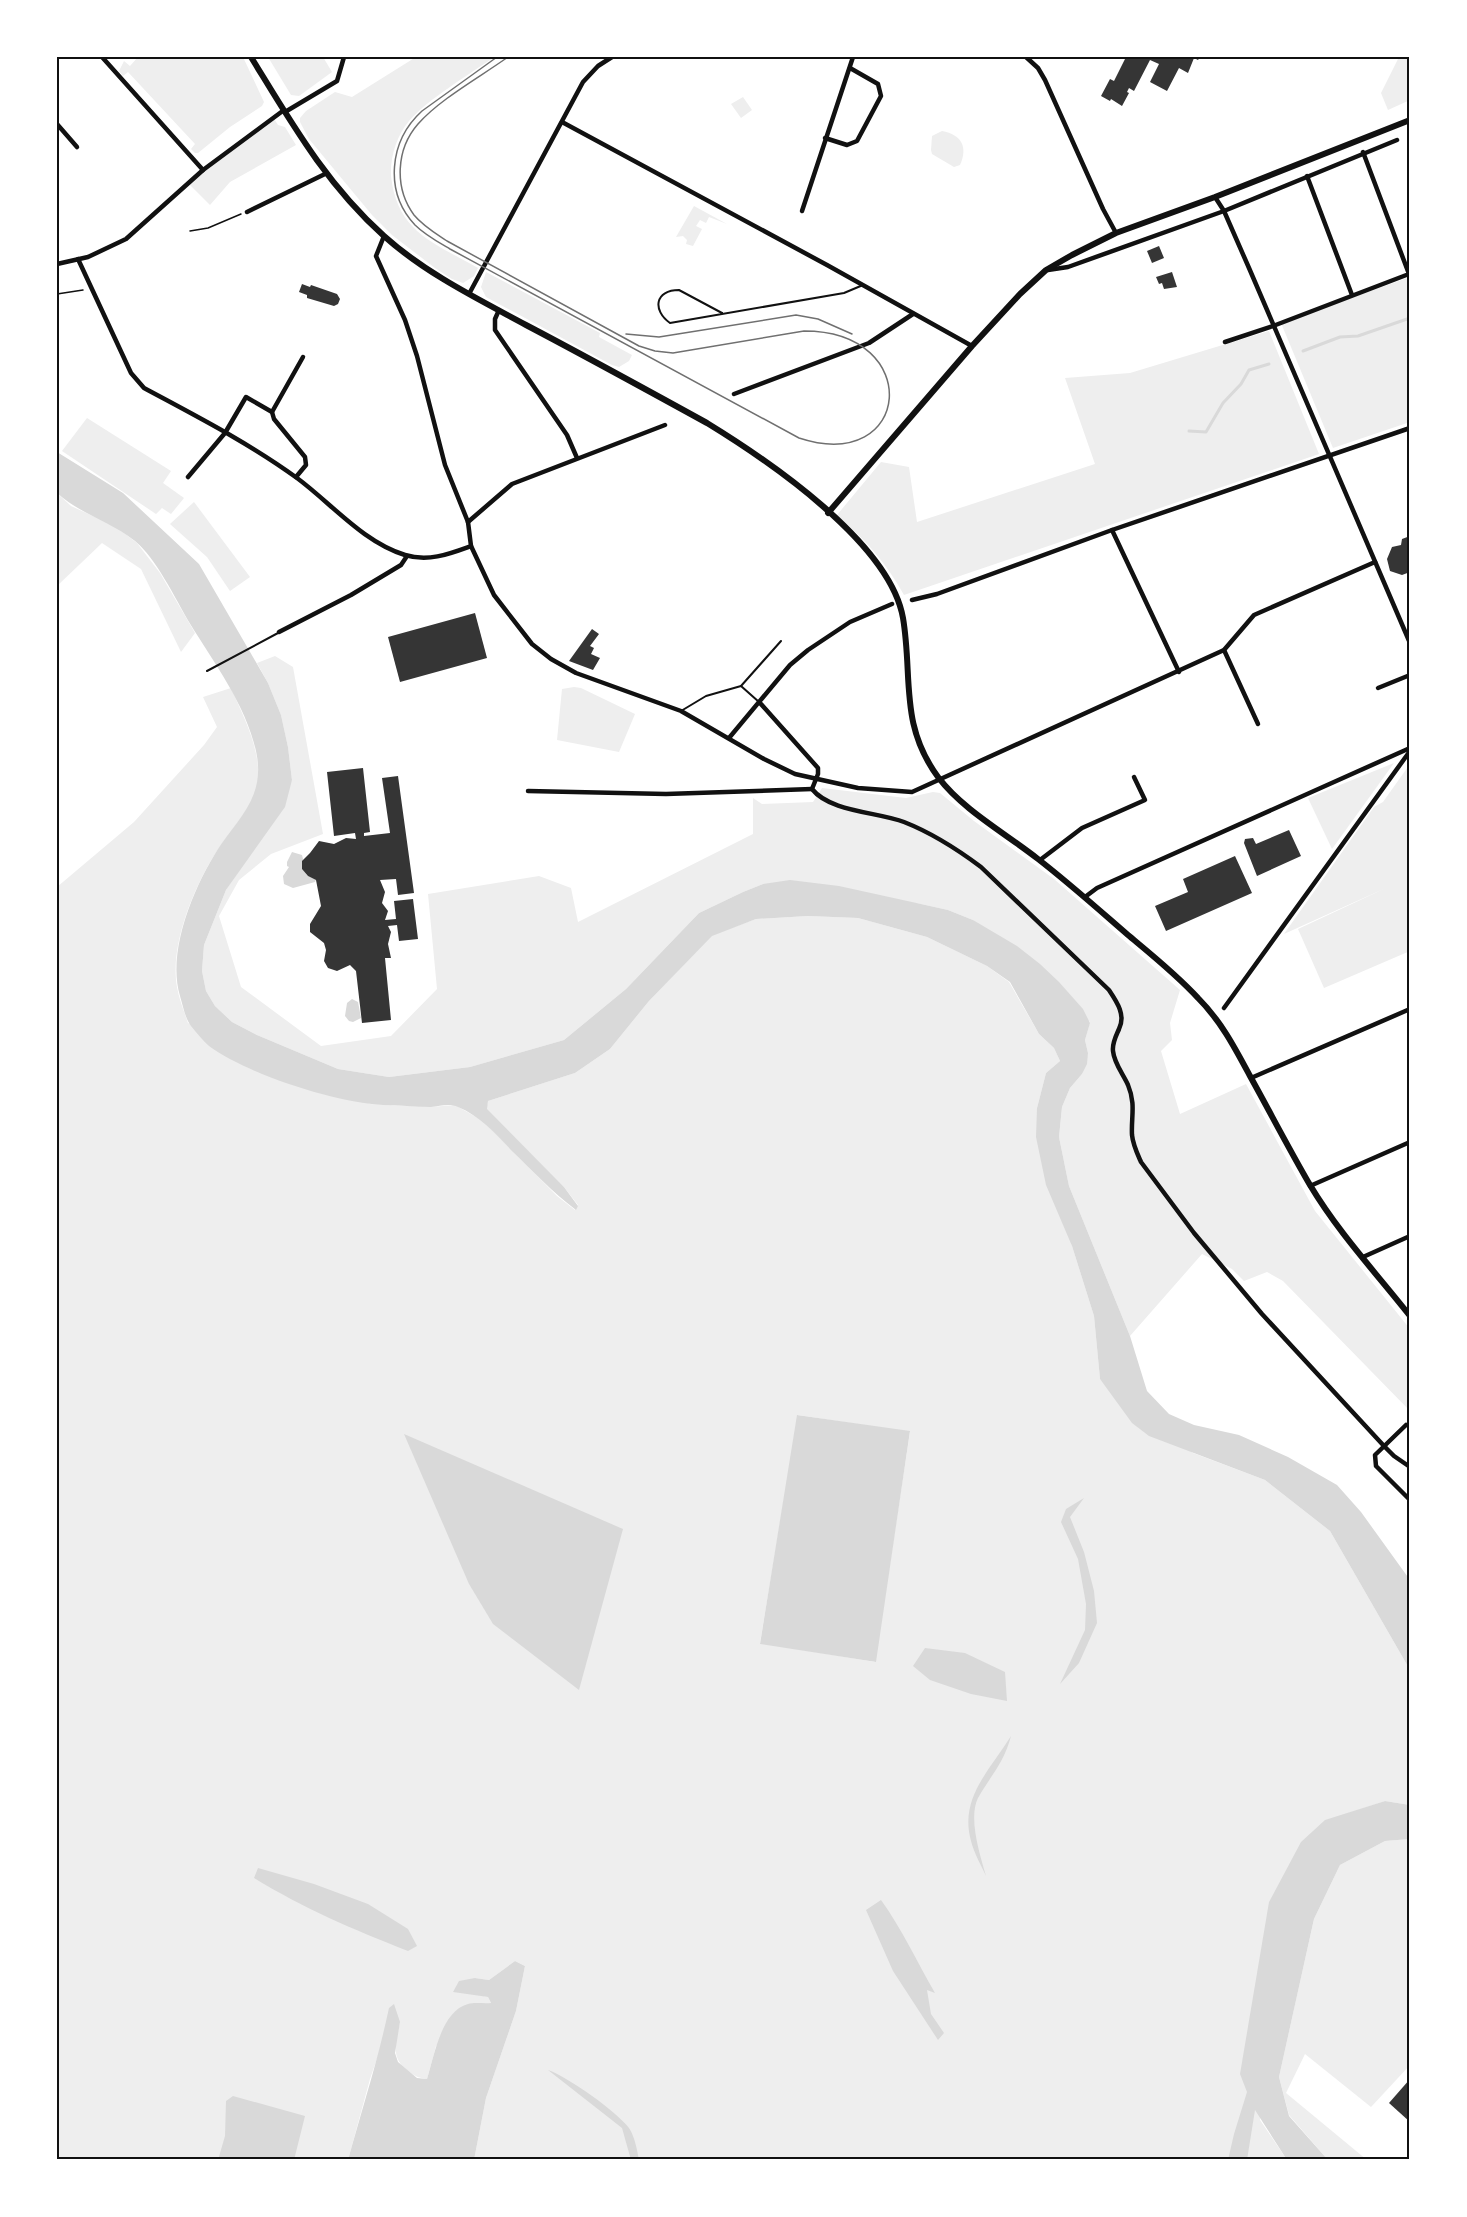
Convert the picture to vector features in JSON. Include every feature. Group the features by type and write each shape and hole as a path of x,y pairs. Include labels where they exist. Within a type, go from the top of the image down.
{"street":[{"path":"102,57 203,170"},
{"path":"251,57 325,174 384,236 414,260 469,294 716,429 764,460 828,513 878,564 894,589 899,603 905,633 912,722 927,760 939,778 974,810 1084,897 1197,997 1224,1029 1310,1186 1329,1214 1410,1316"},
{"path":"57,264 78,260 110,248 126,239 203,170 284,111 337,81 344,57"},
{"path":"469,294 583,82 598,66 612,57"},
{"path":"802,211 853,57"},
{"path":"1026,57 1046,80 1103,209 1116,233"},
{"path":"825,138 846,145 857,141 881,96 878,84 849,68"},
{"path":"828,513 972,346 1020,294 1046,270 1116,233 1215,197 1410,120"},
{"path":"562,122 972,346"},
{"path":"57,124 77,147"},
{"path":"1046,270 1068,267 1224,211 1363,152 1397,140"},
{"path":"1225,342 1408,274 1363,152"},
{"path":"247,212 325,174"},
{"path":"1307,176 1352,296"},
{"path":"1215,197 1224,211 1410,643"},
{"path":"384,236 376,256 405,320 417,356 445,465 468,522 471,546 494,595 532,644 551,659 576,673 681,711 795,774 858,788 912,792 1224,650 1254,615 1375,562"},
{"path":"78,260 132,373 144,388 225,433 296,477 369,536 407,555 439,558 471,546"},
{"path":"499,310 495,319 495,330 567,435 577,458"},
{"path":"734,394 869,343 913,314"},
{"path":"272,412 303,357"},
{"path":"188,477 225,433 246,397 272,412 274,419 305,457 306,465 296,477"},
{"path":"468,522 512,484 665,425"},
{"path":"912,600 937,594 1112,530 1410,428"},
{"path":"1112,530 1179,672"},
{"path":"279,632 351,595 401,565 407,555"},
{"path":"729,738 790,665 808,650 850,622 892,604"},
{"path":"1224,650 1258,724"},
{"path":"1378,688 1410,675"},
{"path":"760,703 815,764 818,774 812,789"},
{"path":"1084,897 1097,888 1410,750"},
{"path":"1224,1008 1410,750"},
{"path":"1040,860 1083,828 1145,800 1134,777"},
{"path":"528,791 666,794 812,789"},
{"path":"812,789 817,795 842,807 902,821 959,850 981,867 1109,990 1119,1004 1120,1028 1115,1035 1113,1050 1128,1086 1134,1108 1132,1136 1141,1162 1194,1233 1262,1314 1384,1446 1410,1467"},
{"path":"1251,1078 1410,1009"},
{"path":"1310,1186 1410,1142"},
{"path":"1363,1257 1410,1236"},
{"path":"1406,1425 1376,1455 1376,1466 1410,1500"}],"lane":[{"path":"722,313 679,290 665,293 659,300 660,316 670,323 844,293 863,285"},
{"path":"207,671 253,644 279,632"},
{"path":"681,711 706,696 741,686 781,641"},
{"path":"741,686 760,703"}],"path":[{"path":"190,231 207,228 247,212"},
{"path":"57,294 92,288"}],"shaded area":[{"path":"138,57 243,57 264,102 262,106 195,153 191,149 195,144 128,72 123,76 119,71 124,61 130,66"},
{"path":"268,57 323,57 332,72 299,96 291,95"},
{"path":"416,57 494,57 417,112 401,133 392,161 391,176 395,195 410,223 433,243 478,268 474,276 463,283 435,268 392,235 372,215 309,139 300,122 300,118 306,111 335,92 352,97"},
{"path":"1399,57 1410,57 1410,100 1388,110 1381,93"},
{"path":"743,97 752,110 741,118 731,104"},
{"path":"273,117 278,125 285,127 296,145 230,182 210,205 189,184 203,170"},
{"path":"942,131 954,135 962,143 963,153 960,165 954,167 932,154 932,136"},
{"path":"694,206 727,224 709,217 706,223 700,220 696,226 702,229 693,246 686,244 687,240 683,236 676,237"},
{"path":"486,272 600,333 599,337 632,355 629,361 619,367 612,365 486,297 481,287"},
{"path":"1410,277 1410,422 1333,448 1281,323"},
{"path":"1269,331 1319,454 904,595 874,552 837,515 881,462 909,467 917,522 1095,464 1065,378 1130,373"},
{"path":"87,418 171,471 163,483 184,498 171,514 162,508 156,514 62,451"},
{"path":"57,452 123,493 199,564 268,683 281,715 292,780 285,807 226,890 204,945 202,971 206,991 215,1006 232,1022 338,1069 389,1077 470,1067 564,1040 626,989 699,913 763,884 790,880 839,886 948,910 973,920 1017,946 1040,964 1083,1009 1090,1023 1085,1040 1088,1053 1087,1064 1070,1088 1062,1107 1059,1137 1069,1186 1130,1336 1147,1391 1169,1414 1194,1425 1239,1435 1288,1457 1337,1485 1361,1512 1410,1580 1410,1670 1330,1531 1265,1480 1149,1436 1132,1423 1100,1379 1094,1316 1072,1246 1046,1185 1036,1137 1037,1108 1046,1073 1060,1061 1054,1048 1039,1034 1010,982 987,966 927,937 858,918 808,916 756,919 712,936 649,1001 610,1049 575,1073 488,1101 487,1109 564,1187 578,1206 576,1210 551,1189 487,1126 458,1107 383,1105 317,1093 246,1067 207,1044 189,1023 184,1012 177,978 180,937 202,876 251,801 258,779 256,751 237,700 150,557 143,548 125,534 75,507 57,493"},
{"path":"57,493 71,506 115,526 137,543 160,573 195,633 181,652 141,569 102,543 57,586"},
{"path":"194,502 250,577 230,591 207,557 170,524"},
{"path":"275,656 293,667 323,834 271,854 239,880 219,916 241,987 321,1046 391,1036 437,989 428,894 539,876 571,888 578,922 753,834 753,798 762,804 813,802 822,788 906,798 933,792 940,793 974,821 1054,879 1180,990 1170,1023 1172,1040 1161,1051 1180,1114 1246,1084 1315,1211 1410,1329 1410,1411 1283,1281 1267,1272 1244,1281 1232,1269 1202,1254 1130,1336 1069,1186 1059,1137 1062,1107 1070,1088 1082,1074 1088,1053 1085,1040 1090,1022 973,920 948,910 921,904 763,884 699,913 626,989 564,1040 470,1067 389,1077 338,1069 232,1022 215,1006 206,991 202,971 204,945 226,890 249,856 292,780 281,715 257,663"},
{"path":"231,688 254,746 258,783 254,797 204,874 181,931 176,970 178,992 188,1023 370,1104 430,1107 455,1105 483,1121 557,1196 575,1210 578,1205 564,1187 486,1109 488,1101 575,1073 610,1049 649,1001 712,935 756,919 808,916 858,918 927,937 987,966 1009,982 1039,1034 1054,1048 1060,1061 1046,1073 1037,1108 1072,1246 1094,1316 1100,1379 1193,1453 1265,1480 1330,1531 1410,1670 1410,1805 1385,1801 1325,1821 1260,2120 1287,2160 474,2160 486,2098 516,2011 525,1966 515,1961 489,1980 475,1978 474,1994 488,1997 491,2003 436,2046 427,2079 413,2074 397,2058 396,2041 400,2022 380,2050 348,2160 57,2160 57,887 134,822 204,745 217,727 203,697","holes":["798,1415 910,1432 875,1662 760,1643"]},
{"path":"581,688 635,714 619,752 557,740 562,689"},
{"path":"1394,763 1332,849 1308,798"},
{"path":"1410,764 1410,951 1324,988 1298,929 1388,887 1284,934 1374,807 1383,802"},
{"path":"292,852 302,855 302,869 316,880 315,882 293,888 284,884 283,876 289,867 287,862"},
{"path":"352,999 358,1002 361,1018 353,1022 345,1016 347,1003"},
{"path":"797,1415 910,1431 876,1662 760,1644"},
{"path":"404,1434 623,1529 579,1690 493,1624 469,1584"},
{"path":"1084,1498 1070,1517 1084,1552 1094,1591 1097,1623 1079,1663 1060,1684 1085,1630 1086,1604 1078,1559 1061,1522 1066,1509"},
{"path":"925,1648 965,1653 1005,1672 1007,1701 971,1694 930,1680 913,1666"},
{"path":"1011,1736 1001,1761 975,1806 976,1837 986,1876 971,1841 968,1826 969,1811 979,1785"},
{"path":"1385,1801 1410,1805 1410,1839 1385,1841 1340,1865 1314,1919 1279,2077 1289,2116 1328,2160 1287,2160 1255,2110 1247,2160 1228,2160 1247,2092 1240,2074 1269,1902 1301,1842 1325,1820"},
{"path":"1410,1839 1410,2065 1371,2107 1305,2054 1286,2093 1367,2160 1328,2160 1289,2115 1279,2077 1314,1919 1340,1865 1385,1841"},
{"path":"258,1868 314,1884 368,1904 408,1929 417,1946 408,1951 310,1909 254,1878"},
{"path":"881,1900 903,1934 935,1993 927,1990 931,2014 944,2033 938,2040 893,1971 866,1910"},
{"path":"515,1961 525,1966 516,2011 486,2098 474,2160 348,2160 389,2008 394,2004 400,2022 395,2053 398,2062 417,2078 427,2079 440,2036 451,2016 459,2008 468,2004 491,2003 488,1997 453,1992 459,1981 475,1978 489,1980"},
{"path":"548,2070 579,2087 623,2121 633,2135 639,2160 631,2160 622,2128"},
{"path":"233,2096 305,2116 294,2160 218,2160 225,2136 226,2101"}],"building":[{"path":"1126,57 1200,57 1198,60 1194,58 1188,73 1179,68 1167,91 1150,82 1159,64 1150,60 1134,91 1129,88 1127,92 1129,93 1122,106 1101,96 1110,79 1114,81"},
{"path":"1159,246 1164,258 1152,263 1147,251"},
{"path":"1172,272 1177,287 1164,289 1156,277"},
{"path":"302,284 337,294 340,299 338,304 334,306 307,298 307,295 299,292"},
{"path":"1410,536 1410,572 1402,575 1390,571 1387,559 1392,547 1401,545 1402,539"},
{"path":"475,613 487,658 400,682 388,637"},
{"path":"592,629 599,634 590,646 594,648 591,654 600,658 593,670 569,661"},
{"path":"363,768 370,832 364,833 364,836 390,833 382,778 398,776 414,893 398,895 396,879 380,880 385,892 382,903 388,911 385,920 396,919 394,901 413,899 418,939 399,941 397,925 388,926 391,932 388,944 391,958 385,958 391,1020 362,1023 356,971 350,965 337,971 328,968 324,961 326,950 324,943 310,932 310,924 321,906 316,880 302,869 302,861 319,841 334,844 346,838 356,839 355,833 334,836 327,772"},
{"path":"1289,830 1301,856 1257,876 1244,843 1245,839 1253,838 1256,844"},
{"path":"1235,856 1252,893 1166,931 1155,906 1188,892 1183,879"},
{"path":"1410,2079 1410,2122 1389,2103"}],"waterway":[{"path":"1303,351 1340,337 1358,336 1410,318"},
{"path":"1189,431 1206,432 1223,403 1241,384 1249,370 1269,364"}],"tram line":[{"path":"497,57 422,111 411,123 403,137 394,167 395,182 398,197 405,212 415,225 450,249 799,438 837,444 864,437 882,420 889,398 885,375 870,353 843,337 804,331 673,353 655,351 639,346 447,241 418,219 403,193 400,169 405,145 411,134 437,106 508,57"},
{"path":"626,334 659,337 796,315 818,319 852,334"}]}
